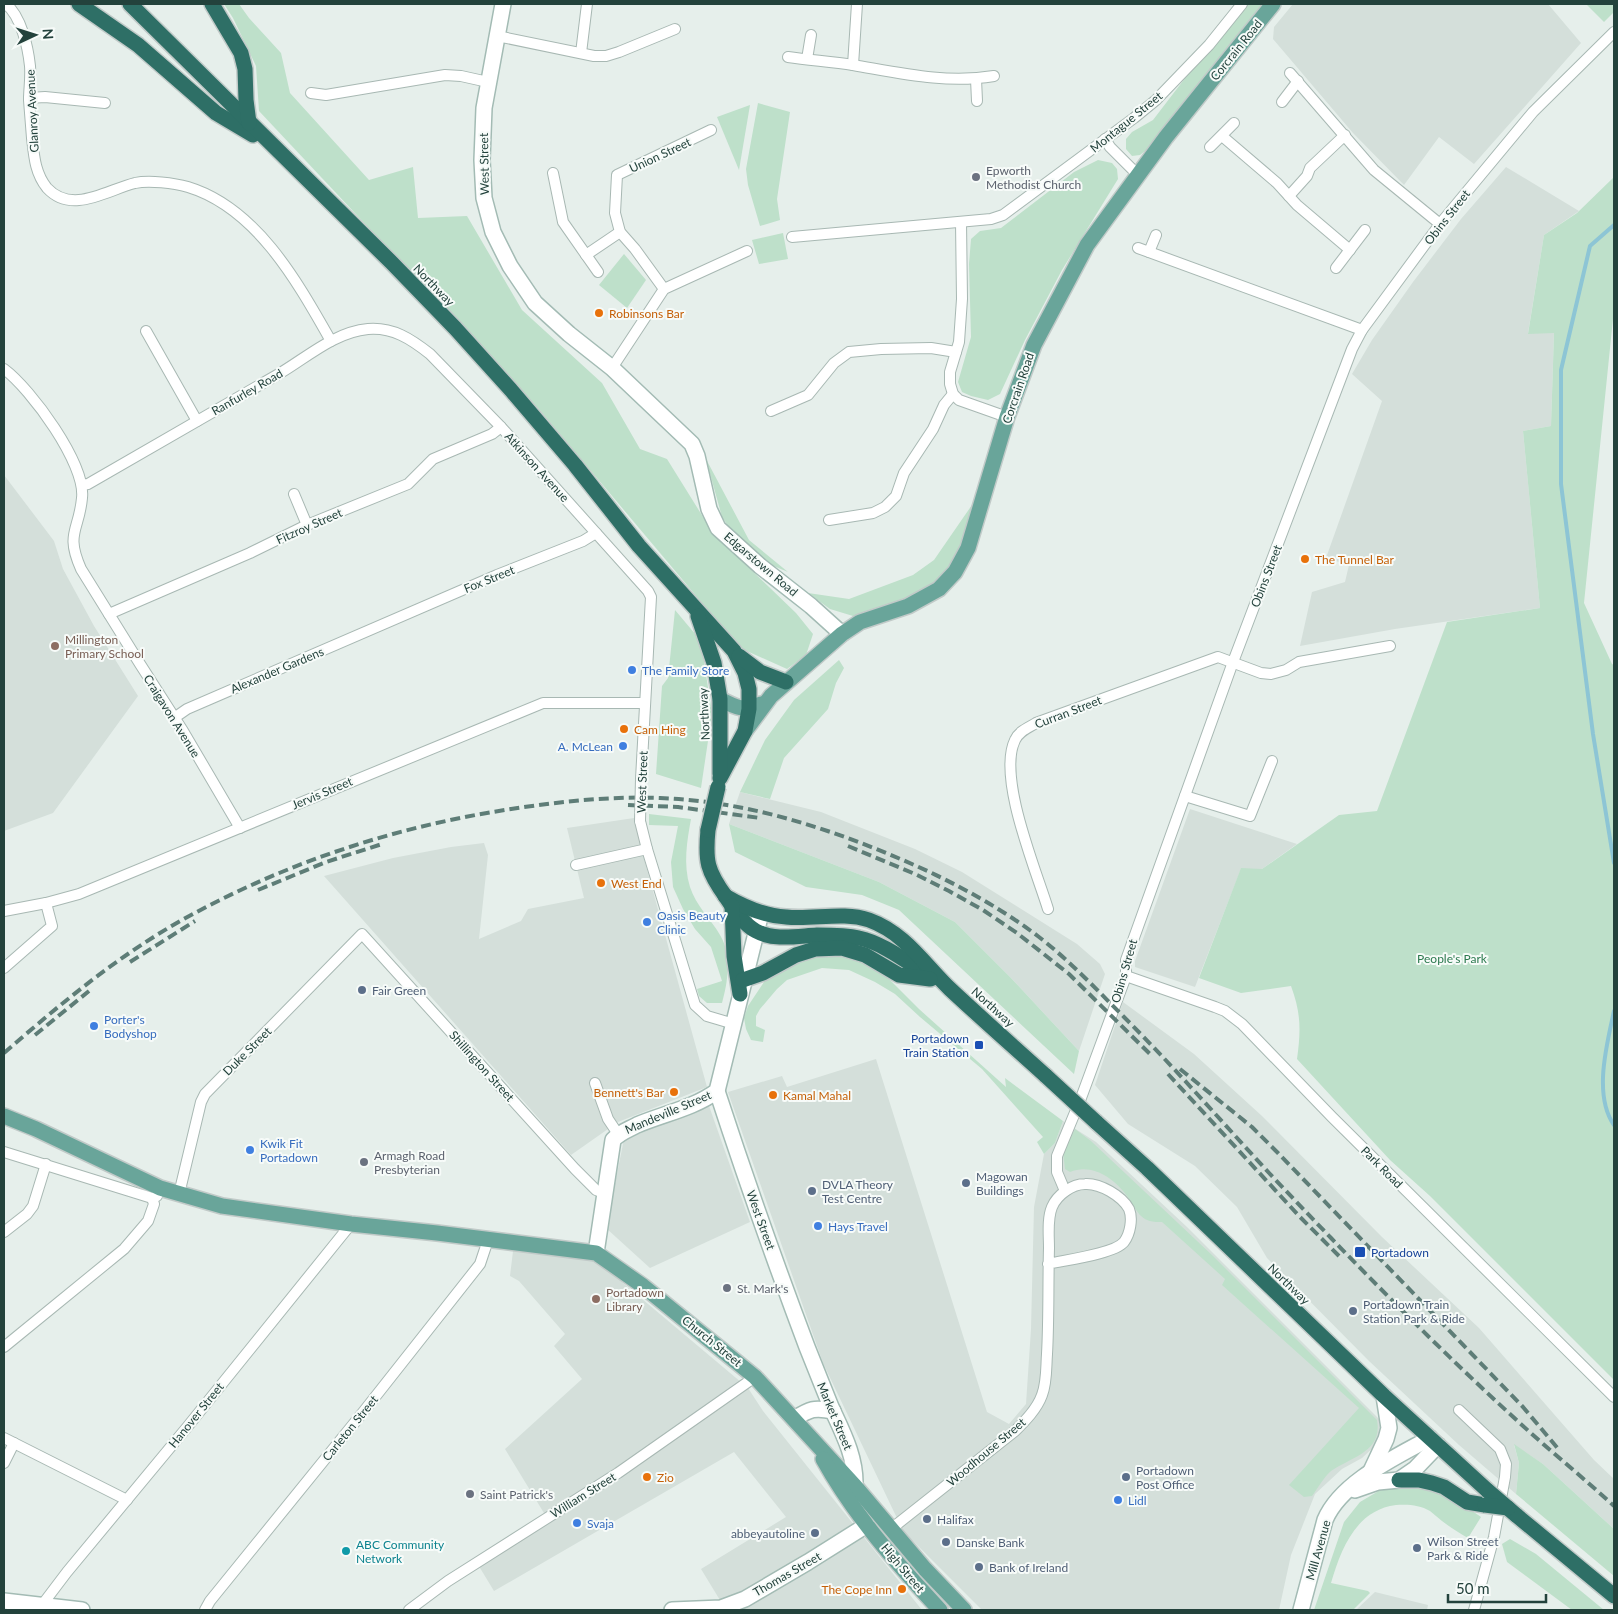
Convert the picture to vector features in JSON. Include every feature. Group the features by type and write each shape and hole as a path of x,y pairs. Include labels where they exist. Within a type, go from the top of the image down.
{"highway":[{"path":"79,4 138,45 216,113 274,148"},
{"name":"Northway","path":"130,4 392,263 461,335 511,390 639,546 734,652 745,673 749,689 749,709 745,731 719,783"},
{"path":"212,4 241,52 245,70 249,123"},
{"name":"Northway","path":"695,607 714,663 720,698 719,783 708,830 706,855 712,877 731,901 759,922 784,937 818,935 859,938 886,949 949,988"},
{"path":"734,652 760,672 786,682"},
{"path":"731,901 734,956 742,987 796,955 815,949 842,948 865,955 899,975 934,979"},
{"name":"Northway","path":"759,922 786,918 835,915 868,920 896,934 910,945 949,988 1153,1174 1384,1396 1434,1441 1486,1498 1512,1512 1614,1596"},
{"path":"1399,1480 1419,1480 1432,1483 1444,1487 1467,1502 1486,1498"}],"main road":[{"name":"Corcrain Road","path":"745,731 767,702 786,682 842,634 860,622 908,606 939,589 955,572 968,548 1008,417 1034,345 1087,245 1166,137 1273,4"},
{"path":"720,698 736,708 749,709 767,702"},
{"path":"4,1116 36,1129 156,1193 179,1194 243,1210 596,1253"},
{"name":"Church Street","path":"596,1253 650,1292 755,1377"},
{"name":"Market Street","path":"755,1377 855,1486 891,1529"},
{"name":"Market Street","path":"812,1440 837,1484 867,1525"},
{"name":"High Street","path":"867,1525 896,1562 940,1610"},
{"name":"High Street","path":"891,1529 924,1569 964,1610"}],"street":[{"name":"Glanroy Avenue","path":"6,4 11,8 22,28 30,66 29,98 34,161 39,176 47,188 57,197 68,200 85,200 137,183 165,183 188,187 220,201 254,229 280,257 300,286 332,341"},
{"name":"West Street","path":"503,4 484,108 482,160 484,198 492,232 510,266 535,303 569,334 612,368"},
{"path":"580,53 587,4"},
{"path":"853,65 857,4"},
{"name":"Montague Street","path":"961,222 991,219 1003,215 1105,140 1156,100 1209,45 1242,4"},
{"path":"497,36 580,53 606,56 674,29"},
{"name":"Obins Street","path":"1065,1191 1058,1172 1056,1156 1081,1098 1126,976 1126,960 1233,662 1342,374 1362,330 1440,224 1533,112 1614,32"},
{"path":"806,59 810,35"},
{"path":"788,57 853,65 930,78 976,79 994,76"},
{"path":"1290,73 1374,170 1440,224"},
{"path":"311,93 326,95 445,75 461,76 488,82"},
{"path":"976,79 977,101"},
{"path":"1282,102 1298,81"},
{"path":"29,98 45,97 105,103"},
{"path":"1210,148 1234,123"},
{"name":"Union Street","path":"620,232 616,213 616,175 711,130"},
{"path":"1289,196 1306,176 1310,168 1345,135"},
{"path":"1222,136 1277,183 1297,205 1350,250"},
{"path":"1105,140 1138,175"},
{"path":"553,173 563,222 598,272"},
{"path":"792,237 961,222 962,299 959,342 950,372 950,384 953,394 959,400 1008,417"},
{"path":"1336,268 1365,230"},
{"path":"586,255 620,232 664,289"},
{"path":"1149,252 1156,235"},
{"path":"1138,248 1362,330"},
{"path":"612,368 664,289 747,251"},
{"name":"Ranfurley Road","path":"82,485 88,484 347,334 367,329 385,330 401,334 417,343"},
{"path":"146,331 197,421"},
{"name":"Atkinson Avenue","path":"417,343 501,427 648,590 651,597"},
{"path":"771,411 808,395 834,363 850,352 931,348 956,352"},
{"name":"Edgarstown Road","path":"612,368 686,437 696,450 709,509 718,528 760,566 811,606 842,634"},
{"path":"4,369 12,375 50,421 79,473 82,485"},
{"path":"829,520 873,513 891,502 896,496 904,473 933,429 944,405 953,394"},
{"name":"Fitzroy Street","path":"109,614 250,553 308,525 408,484 433,458 492,434 501,427"},
{"name":"Craigavon Avenue","path":"82,485 82,499 73,535 74,553 81,569 184,731 240,828"},
{"path":"294,494 308,525"},
{"name":"Fox Street","path":"382,625 497,575 583,541 596,533"},
{"name":"West Street","path":"651,597 640,821 695,1005 706,1016 734,1024"},
{"name":"Alexander Gardens","path":"174,718 187,709 382,625"},
{"name":"Curran Street","path":"1048,909 1019,817 1010,774 1012,749 1016,738 1023,730 1218,657 1261,673 1271,674 1286,670 1299,662 1390,646"},
{"name":"Jervis Street","path":"4,912 79,894 543,703 645,703"},
{"path":"1186,796 1250,816 1272,761"},
{"path":"576,865 647,849"},
{"path":"4,968 52,926 46,903"},
{"name":"Mandeville Street","path":"596,1253 613,1140 618,1134 654,1118 715,1097 759,922"},
{"name":"Shillington Street","path":"362,934 575,1169 596,1190 604,1193"},
{"name":"Duke Street","path":"179,1194 201,1102 205,1094 362,934"},
{"name":"Park Road","path":"1126,976 1220,1009 1242,1024 1332,1117 1614,1397"},
{"path":"596,1083 608,1119 618,1134"},
{"name":"West Street","path":"715,1097 733,1140 807,1347"},
{"path":"4,1152 78,1174 156,1193 148,1221 124,1249 4,1347"},
{"path":"4,1232 27,1214 33,1206 46,1164"},
{"path":"1048,1264 1109,1252 1123,1243 1129,1232 1128,1209 1114,1193 1098,1186 1085,1184 1074,1186 1065,1191"},
{"name":"Woodhouse Street","path":"891,1529 1015,1431 1024,1422 1043,1394 1048,1322 1049,1217 1053,1205 1065,1191"},
{"name":"Hanover Street","path":"41,1608 67,1572 319,1266 350,1224"},
{"name":"Carleton Street","path":"204,1610 480,1264 488,1240"},
{"name":"Market Street","path":"807,1347 850,1449 856,1474 855,1486"},
{"name":"William Street","path":"409,1610 448,1581 618,1473 755,1377"},
{"path":"1371,1471 1389,1428 1384,1396"},
{"path":"794,1419 809,1410 819,1408 833,1411"},
{"path":"1459,1410 1500,1449 1506,1464 1494,1537 1474,1610"},
{"path":"4,1438 126,1500"},
{"path":"1344,1494 1373,1484 1399,1480 1415,1469 1434,1441"},
{"name":"Mill Avenue","path":"1301,1610 1326,1520 1332,1506 1354,1484 1371,1471 1434,1441"},
{"path":"4,1464 14,1443"},
{"name":"Thomas Street","path":"672,1610 721,1608 745,1599 867,1525"},
{"path":"4,1601 41,1608 82,1610"}],"shaded area":[{"path":"1293,4 1548,4 1581,43 1474,164 1439,137 1404,185 1353,133 1273,39 1274,27"},
{"path":"1506,167 1579,211 1544,235 1528,333 1554,332 1551,426 1523,431 1540,608 1395,629 1300,646 1312,592 1345,582 1349,565 1326,558 1382,401 1352,374 1372,340 1413,282 1461,219"},
{"name":"Millington Primary School","path":"4,475 54,541 63,569 94,626 138,696 53,813 4,831"},
{"path":"740,792 821,812 915,849 962,872 1077,944 1100,964 1105,974 1079,1051 1011,978 955,922 879,882 729,824"},
{"path":"1190,809 1297,844 1262,869 1241,869 1195,987 1135,967 1135,961"},
{"path":"634,818 707,1087 618,1122 571,1155 324,876 393,858 484,843 488,855 479,939 521,921 528,909 584,898 567,828"},
{"path":"1123,1002 1194,1054 1262,1116 1382,1237 1479,1328 1594,1460 1614,1479 1614,1529 1543,1464 1514,1445 1519,1463 1516,1494 1459,1445 1369,1361 1267,1258 1237,1207 1195,1166 1128,1124 1095,1085"},
{"path":"876,1059 987,1412 1009,1424 1026,1404 1031,1329 1034,1207 1044,1154 1055,1143 1063,1121 1096,1142 1187,1227 1379,1419 1381,1433 1376,1445 1362,1458 1342,1469 1315,1494 1291,1555 1279,1610 982,1610 905,1533 823,1363 728,1092 782,1076 787,1087"},
{"path":"708,1103 750,1222 650,1268 606,1228 625,1134"},
{"path":"514,1243 596,1253 623,1283 748,1388 763,1411 922,1610 726,1610 701,1569 786,1517 734,1452 494,1591 477,1563 547,1518 505,1449 582,1379 554,1346 565,1334 519,1281 510,1276"},
{"path":"1375,1592 1428,1605 1427,1610 1356,1610"}],"green space":[{"path":"224,4 239,4 249,18 281,53 290,93 369,180 413,167 418,218 467,216 522,310 602,383 640,449 667,459 713,533 796,613 813,634 806,655 787,669 740,648 538,408 259,111 256,66 233,18"},
{"path":"1246,4 1262,4 1145,151 1140,155 1132,156 1126,149 1126,139 1132,132 1153,120 1199,60"},
{"path":"1586,4 1614,4 1614,12 1604,22"},
{"path":"758,103 790,112 777,199 780,220 760,226 748,185 746,169"},
{"path":"750,105 739,170 717,117"},
{"path":"1098,160 1112,163 1117,169 1118,179 1062,270 1025,340 1000,394 988,400 962,392 958,382 971,337 969,264 971,239 980,231 1001,228 1074,172"},
{"name":"People's Park","path":"1614,177 1614,309 1584,603 1614,665 1614,1380 1430,1196 1390,1160 1297,1059 1299,1022 1297,1005 1291,986 1241,993 1199,978 1241,868 1262,869 1339,815 1377,811 1447,622 1540,608 1523,431 1551,426 1554,333 1528,334 1544,235 1577,213"},
{"path":"783,233 788,259 759,264 752,240"},
{"path":"624,254 646,280 627,308 599,285"},
{"path":"706,459 749,540 788,572 764,562 735,536 722,517"},
{"path":"974,502 953,567 930,589 911,599 863,615 853,616 830,609 808,593 849,599 913,575 934,560"},
{"path":"675,610 701,641 712,714 701,788 656,774 662,686 668,678"},
{"path":"839,660 844,668 836,683 828,709 784,758 770,799 740,792 765,740 794,700"},
{"path":"649,814 691,819 686,853 688,878 696,900 724,943 728,969 722,1003 707,1003 699,996 697,989 722,981 711,947 695,929 673,887 671,862 678,826 649,825"},
{"path":"729,824 879,882 955,922 1011,978 1079,1051 1074,1074 899,910 862,895 806,887 735,852"},
{"path":"846,953 883,973 919,1009 1006,1087 1005,1078 1063,1121 1055,1143 1044,1154 1037,1142 1043,1137 982,1069 895,994 849,970 822,968 787,980 777,989 756,1016 756,1026 765,1030 763,1042 751,1040 744,1018 748,1006 766,979 802,956"},
{"path":"1075,1129 1091,1141 1213,1256 1377,1420 1378,1431 1370,1447 1331,1471 1312,1496 1304,1497 1289,1485 1359,1408 1222,1285 1225,1279 1162,1222 1154,1222 1140,1215 1116,1183 1094,1171 1086,1169 1070,1172 1065,1169 1063,1152"},
{"path":"1514,1444 1543,1464 1614,1529 1614,1576 1516,1494 1519,1463"},
{"path":"1416,1483 1446,1493 1481,1517 1468,1538 1422,1507 1396,1505 1382,1508 1360,1523 1352,1533 1345,1545 1331,1583 1370,1593 1353,1610 1314,1610 1344,1522 1360,1502 1382,1489"},
{"path":"1510,1539 1536,1554 1604,1610 1572,1610 1507,1562 1502,1544"}],"waterway":[{"path":"1614,225 1590,246 1561,370 1561,484 1593,734 1614,863"},
{"path":"1614,1011 1605,1054 1603,1084 1604,1099 1614,1125"}],"railway":[{"path":"4,1053 86,984 175,924 253,884 335,852 377,839 419,827 505,810 602,799 660,798 689,800 775,815 859,842 926,870 1003,912 1050,946 1143,1036 1270,1174 1399,1308 1499,1404 1614,1506"},
{"path":"628,805 678,807 760,818"},
{"path":"258,890 326,862 382,844"},
{"path":"848,846 915,874 949,891 983,910 1017,933 1069,974 1153,1057"},
{"path":"130,962 195,921"},
{"path":"35,1035 89,991"},
{"path":"1180,1069 1252,1127 1278,1153 1523,1407 1560,1451"},
{"path":"1168,1074 1300,1217 1339,1256"}],"place":[{"name":"Epworth Methodist Church","path":"976,177"},
{"name":"Robinsons Bar","path":"599,313"},
{"name":"The Tunnel Bar","path":"1305,559"},
{"name":"Millington Primary School","path":"55,646"},
{"name":"The Family Store","path":"632,670"},
{"name":"Cam Hing","path":"624,729"},
{"name":"A. McLean","path":"623,746"},
{"name":"West End","path":"601,883"},
{"name":"Oasis Beauty Clinic","path":"647,922"},
{"name":"Fair Green","path":"362,990"},
{"name":"Porter's Bodyshop","path":"94,1026"},
{"name":"Portadown Train Station","path":"979,1045"},
{"name":"Bennett's Bar","path":"674,1092"},
{"name":"Kamal Mahal","path":"773,1095"},
{"name":"Kwik Fit Portadown","path":"250,1150"},
{"name":"Armagh Road Presbyterian","path":"364,1162"},
{"name":"Magowan Buildings","path":"966,1183"},
{"name":"DVLA Theory Test Centre","path":"812,1191"},
{"name":"Hays Travel","path":"818,1226"},
{"name":"Portadown","path":"1360,1252"},
{"name":"St. Mark's","path":"727,1288"},
{"name":"Portadown Library","path":"596,1299"},
{"name":"Portadown Train Station Park & Ride","path":"1353,1311"},
{"name":"Zio","path":"647,1477"},
{"name":"Portadown Post Office","path":"1126,1477"},
{"name":"Saint Patrick's","path":"470,1494"},
{"name":"Lidl","path":"1118,1500"},
{"name":"Halifax","path":"927,1519"},
{"name":"Svaja","path":"577,1523"},
{"name":"abbeyautoline","path":"815,1533"},
{"name":"Danske Bank","path":"946,1542"},
{"name":"Wilson Street Park & Ride","path":"1417,1548"},
{"name":"ABC Community Network","path":"346,1551"},
{"name":"Bank of Ireland","path":"979,1567"},
{"name":"The Cope Inn","path":"902,1589"}]}
